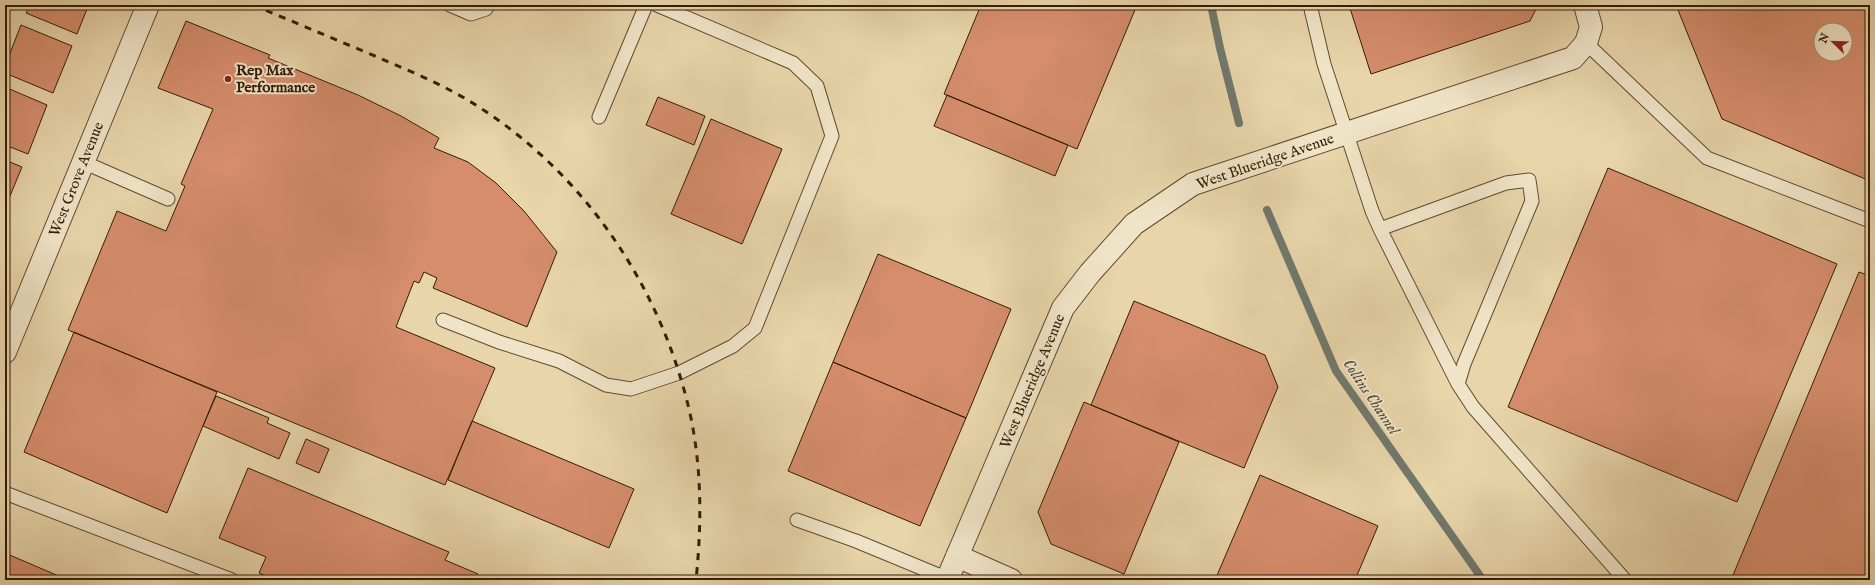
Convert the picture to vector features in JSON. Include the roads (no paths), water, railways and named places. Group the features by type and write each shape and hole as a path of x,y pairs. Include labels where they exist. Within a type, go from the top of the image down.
{"street":[{"name":"West Grove Avenue","path":"5,352 148,5"},
{"name":"West Blueridge Avenue","path":"947,579 1063,308 1090,273 1134,224 1193,184 1573,58 1586,43 1591,27 1585,5"},
{"path":"957,556 1012,580"}],"lane":[{"path":"450,5 471,14 486,9 488,5"},
{"path":"599,117 646,5"},
{"path":"443,320 499,342 559,361 606,385 631,389 679,373 733,346 754,328 832,136 829,121 817,86 793,63 657,5"},
{"path":"1310,5 1324,64 1345,134 1372,211 1458,384 1473,407 1625,580"},
{"path":"1586,43 1707,158 1870,221"},
{"path":"83,162 168,199"},
{"path":"1380,229 1506,183 1529,180 1532,201 1464,364 1458,384"},
{"path":"5,493 232,580"},
{"path":"797,520 856,541 947,579"}],"waterway":[{"name":"Collins Channel","path":"1211,5 1239,123"},
{"name":"Collins Channel","path":"1267,210 1336,371 1483,580"}],"railway":[{"path":"253,5 409,71 466,99 506,126 544,157 577,192 607,230 634,270 656,313 674,358 688,405 696,448 700,492 696,580"}],"place":[{"name":"Rep Max Performance","path":"228,79"}]}
